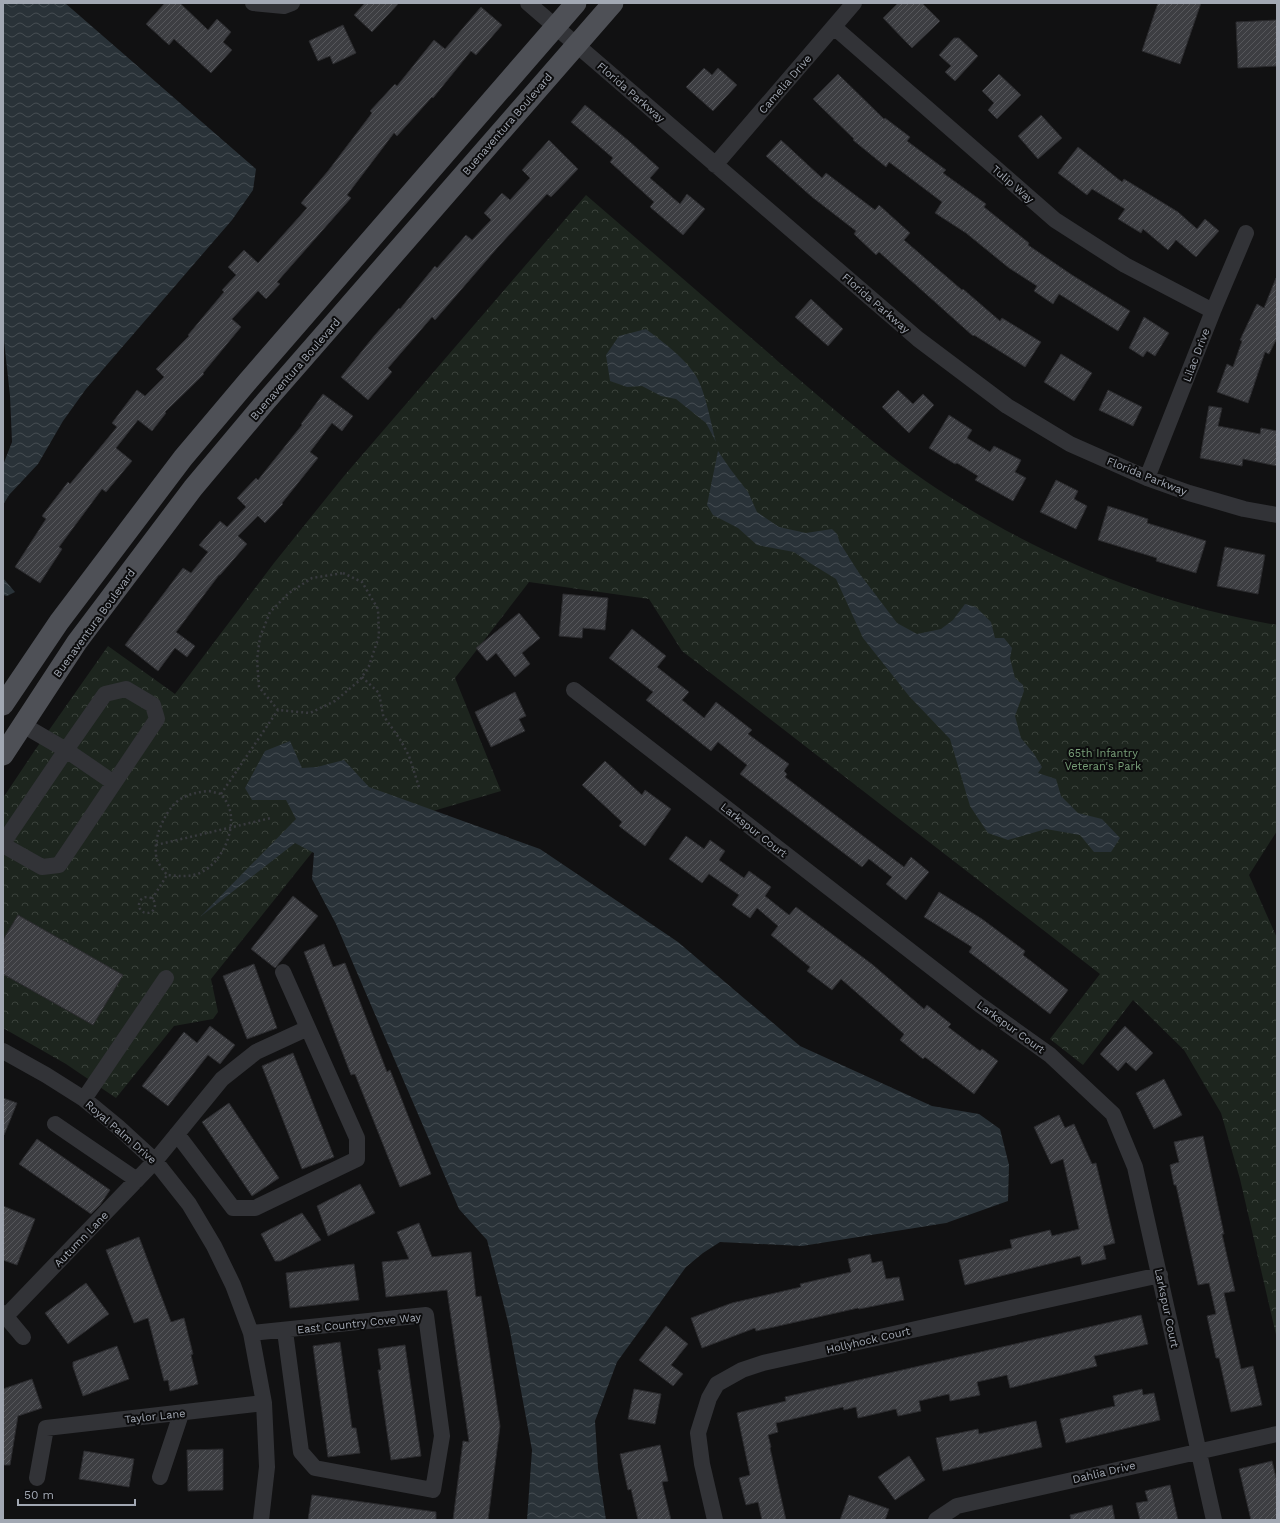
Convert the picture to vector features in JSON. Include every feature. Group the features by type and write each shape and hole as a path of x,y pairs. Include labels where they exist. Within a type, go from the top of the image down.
{"main road":[{"path":"3,705 60,622 183,458 576,3"},
{"name":"Buenaventura Boulevard","path":"3,755 77,642 193,488 282,383 613,3"}],"street":[{"path":"253,3 284,6 292,3"},
{"name":"Florida Parkway","path":"528,3 918,339 1007,406 1070,444 1148,478 1189,493 1223,503 1244,509 1277,515"},
{"name":"Camelia Drive","path":"715,165 854,3"},
{"name":"Tulip Way","path":"834,27 1055,220 1125,265 1213,311"},
{"name":"Lilac Drive","path":"1148,478 1213,311 1246,233"},
{"path":"126,689 153,705 157,719 60,865 42,867 3,844 66,750 105,694 126,689"},
{"name":"Larkspur Court","path":"574,690 974,1000 1050,1056 1113,1114 1135,1167 1214,1520"},
{"path":"23,725 66,750 114,783"},
{"path":"177,1134 233,1208 255,1208 357,1159 357,1138 284,972"},
{"path":"84,1099 166,978"},
{"name":"Autumn Lane","path":"4,1314 155,1161 222,1079 256,1052 308,1028"},
{"name":"Royal Palm Drive","path":"3,1051 46,1075 84,1099 118,1127 155,1161 190,1204 214,1246 233,1285 251,1333 264,1403 267,1467 261,1520"},
{"path":"54,1124 137,1180"},
{"name":"Hollyhock Court","path":"715,1520 702,1464 698,1433 709,1398 717,1384 742,1370 763,1363 1160,1275"},
{"path":"4,1314 23,1337"},
{"name":"East Country Cove Way","path":"251,1333 285,1331 426,1315 442,1436 433,1490 315,1468 301,1452 285,1331"},
{"name":"Taylor Lane","path":"37,1478 46,1428 181,1414 264,1403"},
{"path":"160,1477 181,1414"},
{"name":"Dahlia Drive","path":"936,1520 957,1506 1277,1434"}],"path":[{"path":"343,573 362,582 378,609 379,636 369,666 362,677 335,701 310,713 278,710 259,687 257,660 260,637 270,612 289,593 312,578 343,573"},
{"path":"362,677 379,693 383,715 406,751 419,787"},
{"path":"221,794 278,710"},
{"path":"209,790 221,794 229,807 231,827 226,843 220,854 208,868 198,874 182,877 167,875 158,861 156,845 159,830 167,814 178,801 196,792 209,790"},
{"path":"156,845 271,818"},
{"path":"152,899 167,875"},
{"path":"148,897 152,899 155,907 153,911 144,913 139,906 140,902 143,898 148,897"}],"green space":[{"name":"65th Infantry Veteran's Park","path":"586,195 846,419 913,472 961,504 1035,546 1113,580 1194,607 1277,625 1277,831 1249,875 1277,938 1277,1339 1240,1179 1221,1113 1184,1050 1133,1000 1083,1065 1050,1039 1100,974 682,651 649,599 529,582 455,678 501,791 318,845 211,979 218,1012 213,1019 174,1026 116,1098 66,1064 3,1028 3,798 33,753 108,646 175,694 274,563 344,476"}],"water":[{"path":"3,3 65,3 256,169 253,190 232,220 86,389 63,421 38,464 9,495 3,505 3,465 12,442 10,396 3,331"},
{"path":"646,329 678,355 694,373 704,397 716,442 706,423 676,399 661,396 642,386 627,387 610,381 606,355 619,336"},
{"path":"718,451 748,492 757,512 779,527 806,533 832,529 837,534 840,543 859,573 897,623 917,634 941,629 953,620 965,604 976,607 991,622 995,638 1004,638 1012,648 1010,658 1015,678 1023,685 1024,691 1015,716 1021,738 1042,767 1038,773 1056,779 1061,796 1078,813 1102,819 1120,838 1111,852 1094,852 1080,835 1046,829 1008,840 988,833 970,806 950,739 909,696 863,638 836,579 794,552 757,545 738,528 713,515 707,505"},
{"path":"3,578 15,592 7,596 3,595"},
{"path":"290,741 302,768 317,767 344,760 369,787 540,849 678,942 800,1046 932,1106 979,1114 1000,1129 1009,1165 1008,1201 946,1223 802,1246 720,1242 703,1253 686,1267 617,1362 595,1421 598,1468 606,1520 527,1520 532,1450 509,1326 487,1240 459,1209 336,924 312,879 314,853 295,843 200,917 296,819 286,800 252,800 245,788 265,751"}],"building":[{"path":"165,3 180,3 208,30 217,19 231,32 223,42 232,50 211,73 174,39 169,45 146,24"},
{"path":"365,3 399,3 372,32 354,15"},
{"path":"898,3 922,3 940,21 912,48 883,18"},
{"path":"1158,3 1201,3 1180,64 1142,51"},
{"path":"481,7 502,25 476,55 471,51 433,98 432,97 397,136 394,133 347,195 351,198 277,282 280,284 266,299 258,291 232,319 241,327 203,373 204,374 165,412 166,413 152,431 138,420 116,448 132,461 106,492 102,489 59,547 62,549 40,583 15,567 46,519 42,516 68,482 70,484 117,427 112,423 137,390 145,396 164,377 156,369 189,336 188,335 224,292 222,290 236,275 228,267 244,250 258,263 307,208 301,203 328,171 372,113 370,111 395,84 397,86 434,40 445,49"},
{"path":"1277,20 1277,66 1238,68 1236,22"},
{"path":"343,25 356,53 333,64 330,56 318,61 309,41"},
{"path":"954,38 959,38 978,56 955,81 945,72 951,66 939,55"},
{"path":"704,68 712,75 718,68 737,85 713,111 686,87"},
{"path":"838,74 884,119 885,118 910,137 907,141 946,170 943,173 986,204 984,207 1029,243 1028,245 1072,275 1130,311 1118,331 1059,294 1053,304 1034,291 1037,286 1009,268 966,233 935,213 942,202 889,162 886,167 853,140 854,139 813,99"},
{"path":"999,74 1021,95 997,119 988,110 994,103 982,91"},
{"path":"585,105 659,168 650,178 680,204 687,194 705,209 683,235 650,207 654,202 610,162 613,158 571,122"},
{"path":"1041,115 1062,138 1038,159 1018,136"},
{"path":"549,140 578,169 551,197 547,194 498,247 435,320 432,317 388,368 392,372 368,400 341,377 435,266 437,268 466,235 472,240 491,220 484,213 502,193 510,200 530,178 522,170"},
{"path":"781,140 822,178 826,173 875,210 879,205 910,233 904,240 962,290 963,289 1000,321 1002,318 1041,342 1025,367 974,335 973,336 879,252 876,255 854,234 856,231 812,197 766,156"},
{"path":"1078,147 1122,182 1124,179 1178,212 1197,229 1205,219 1219,231 1196,257 1176,240 1168,250 1143,229 1141,233 1118,219 1125,209 1092,189 1087,195 1058,173"},
{"path":"1276,278 1277,338 1269,354 1265,352 1248,403 1217,392 1227,364 1233,367 1242,341 1240,340 1257,304 1264,308"},
{"path":"811,299 843,329 828,346 795,317"},
{"path":"1144,317 1169,333 1155,356 1147,351 1143,357 1129,348"},
{"path":"1061,354 1092,373 1074,401 1044,382"},
{"path":"898,390 913,404 923,394 934,405 909,433 882,407"},
{"path":"1108,390 1142,407 1133,426 1099,410"},
{"path":"323,394 353,416 342,431 332,423 310,452 318,458 282,503 283,504 265,523 258,516 238,536 247,544 219,575 176,632 195,646 187,657 175,648 158,671 125,645 183,568 191,573 208,552 199,545 220,521 227,527 246,507 237,498 256,478 258,480 302,425 301,424"},
{"path":"1209,406 1222,408 1218,426 1260,434 1261,428 1277,431 1277,466 1243,459 1242,466 1200,458"},
{"path":"949,415 972,430 967,438 990,452 994,446 1021,460 1015,472 1026,478 1013,501 975,480 978,476 929,448"},
{"path":"1056,480 1078,491 1074,499 1087,506 1076,529 1040,512"},
{"path":"1108,506 1148,519 1147,523 1206,541 1196,573 1156,561 1157,558 1098,540"},
{"path":"1225,547 1265,555 1258,594 1217,586"},
{"path":"563,594 608,598 605,630 583,628 582,638 559,636"},
{"path":"519,613 540,638 522,653 530,664 515,677 496,653 487,661 476,648"},
{"path":"632,629 666,656 657,667 689,692 682,700 704,718 716,702 752,730 748,734 789,764 784,771 787,774 785,777 904,867 911,857 929,872 906,900 886,884 892,877 869,859 862,867 740,774 747,765 718,742 711,751 646,700 653,692 609,658"},
{"path":"515,692 526,716 519,719 525,731 491,747 475,712"},
{"path":"605,761 642,795 645,790 671,809 645,846 619,826 622,822 582,785"},
{"path":"686,836 704,849 710,840 725,851 719,860 744,878 749,871 771,887 765,896 789,915 796,907 873,965 924,1009 927,1005 951,1024 948,1027 980,1051 982,1049 998,1061 974,1094 925,1057 923,1059 900,1040 904,1034 841,979 832,990 807,971 810,967 771,935 778,926 757,908 750,918 732,905 739,895 709,874 702,883 669,859"},
{"path":"939,892 982,919 1025,951 1023,955 1068,990 1050,1014 969,952 972,947 924,917"},
{"path":"293,896 318,916 275,968 251,949"},
{"path":"18,915 123,975 93,1025 3,974 3,940"},
{"path":"324,944 333,967 345,963 387,1072 390,1070 431,1174 400,1187 355,1074 351,1075 304,952"},
{"path":"254,964 277,1028 247,1039 223,976"},
{"path":"210,1026 235,1045 220,1064 208,1055 168,1106 142,1086 184,1032 197,1043"},
{"path":"1125,1026 1153,1053 1136,1071 1126,1062 1118,1071 1100,1054"},
{"path":"293,1053 334,1157 302,1169 262,1066"},
{"path":"1164,1079 1182,1115 1154,1129 1136,1093"},
{"path":"3,1098 17,1103 4,1135 3,1135"},
{"path":"229,1103 279,1178 252,1196 202,1122"},
{"path":"1059,1115 1065,1128 1074,1124 1092,1164 1096,1163 1115,1243 1103,1246 1106,1259 1082,1265 1080,1256 965,1285 959,1260 1012,1248 1010,1240 1050,1230 1052,1236 1079,1229 1063,1159 1051,1164 1034,1127"},
{"path":"1203,1136 1224,1234 1222,1234 1235,1291 1224,1293 1241,1369 1253,1366 1262,1405 1231,1412 1219,1358 1216,1358 1207,1316 1216,1314 1209,1283 1198,1285 1176,1185 1174,1185 1170,1165 1179,1162 1174,1142"},
{"path":"37,1139 110,1190 100,1205 91,1214 19,1164"},
{"path":"360,1184 375,1213 328,1236 317,1206"},
{"path":"3,1206 35,1219 17,1265 3,1260"},
{"path":"302,1213 321,1240 280,1261 275,1261 261,1234"},
{"path":"419,1223 432,1257 471,1252 476,1297 481,1296 500,1426 488,1520 453,1520 463,1441 469,1442 447,1290 386,1297 382,1262 409,1259 397,1232"},
{"path":"139,1237 171,1322 184,1318 193,1354 191,1355 198,1384 170,1391 168,1380 164,1381 148,1318 134,1323 106,1250"},
{"path":"870,1254 872,1263 882,1261 886,1279 899,1277 904,1300 858,1308 756,1331 755,1328 702,1348 691,1318 732,1303 801,1287 800,1284 851,1272 848,1259"},
{"path":"354,1264 359,1300 290,1308 286,1273"},
{"path":"86,1283 109,1314 68,1344 45,1313"},
{"path":"1141,1315 1148,1344 1094,1356 1097,1366 1010,1388 1007,1375 977,1382 980,1395 950,1401 949,1394 919,1401 921,1411 898,1416 896,1409 858,1418 856,1407 844,1410 843,1407 776,1423 778,1432 768,1435 786,1520 762,1520 758,1502 746,1505 739,1478 750,1475 737,1413 786,1401 785,1397"},
{"path":"666,1326 688,1344 671,1365 683,1374 673,1386 639,1360"},
{"path":"340,1342 352,1428 356,1428 360,1453 328,1457 313,1346"},
{"path":"405,1345 421,1456 391,1460 378,1370 381,1370 378,1349"},
{"path":"117,1346 129,1379 83,1396 73,1367 73,1362"},
{"path":"32,1379 42,1408 18,1416 10,1465 3,1465 3,1389"},
{"path":"634,1389 661,1394 655,1424 628,1419"},
{"path":"1142,1389 1143,1395 1154,1393 1160,1420 1066,1443 1060,1419 1115,1406 1113,1396"},
{"path":"1036,1421 1042,1447 943,1471 936,1438 978,1429 979,1434"},
{"path":"660,1445 668,1481 662,1482 671,1520 638,1520 631,1489 628,1490 620,1454"},
{"path":"223,1449 223,1490 188,1491 187,1450"},
{"path":"84,1451 134,1459 129,1487 79,1479"},
{"path":"909,1456 925,1480 895,1500 878,1477"},
{"path":"1272,1461 1277,1482 1277,1520 1251,1520 1239,1469"},
{"path":"1170,1485 1178,1520 1140,1520 1136,1503 1148,1501 1145,1491"},
{"path":"312,1495 436,1512 436,1520 308,1520"},
{"path":"849,1495 889,1509 885,1520 840,1520"},
{"path":"1112,1505 1115,1520 1071,1520 1070,1515"}]}
